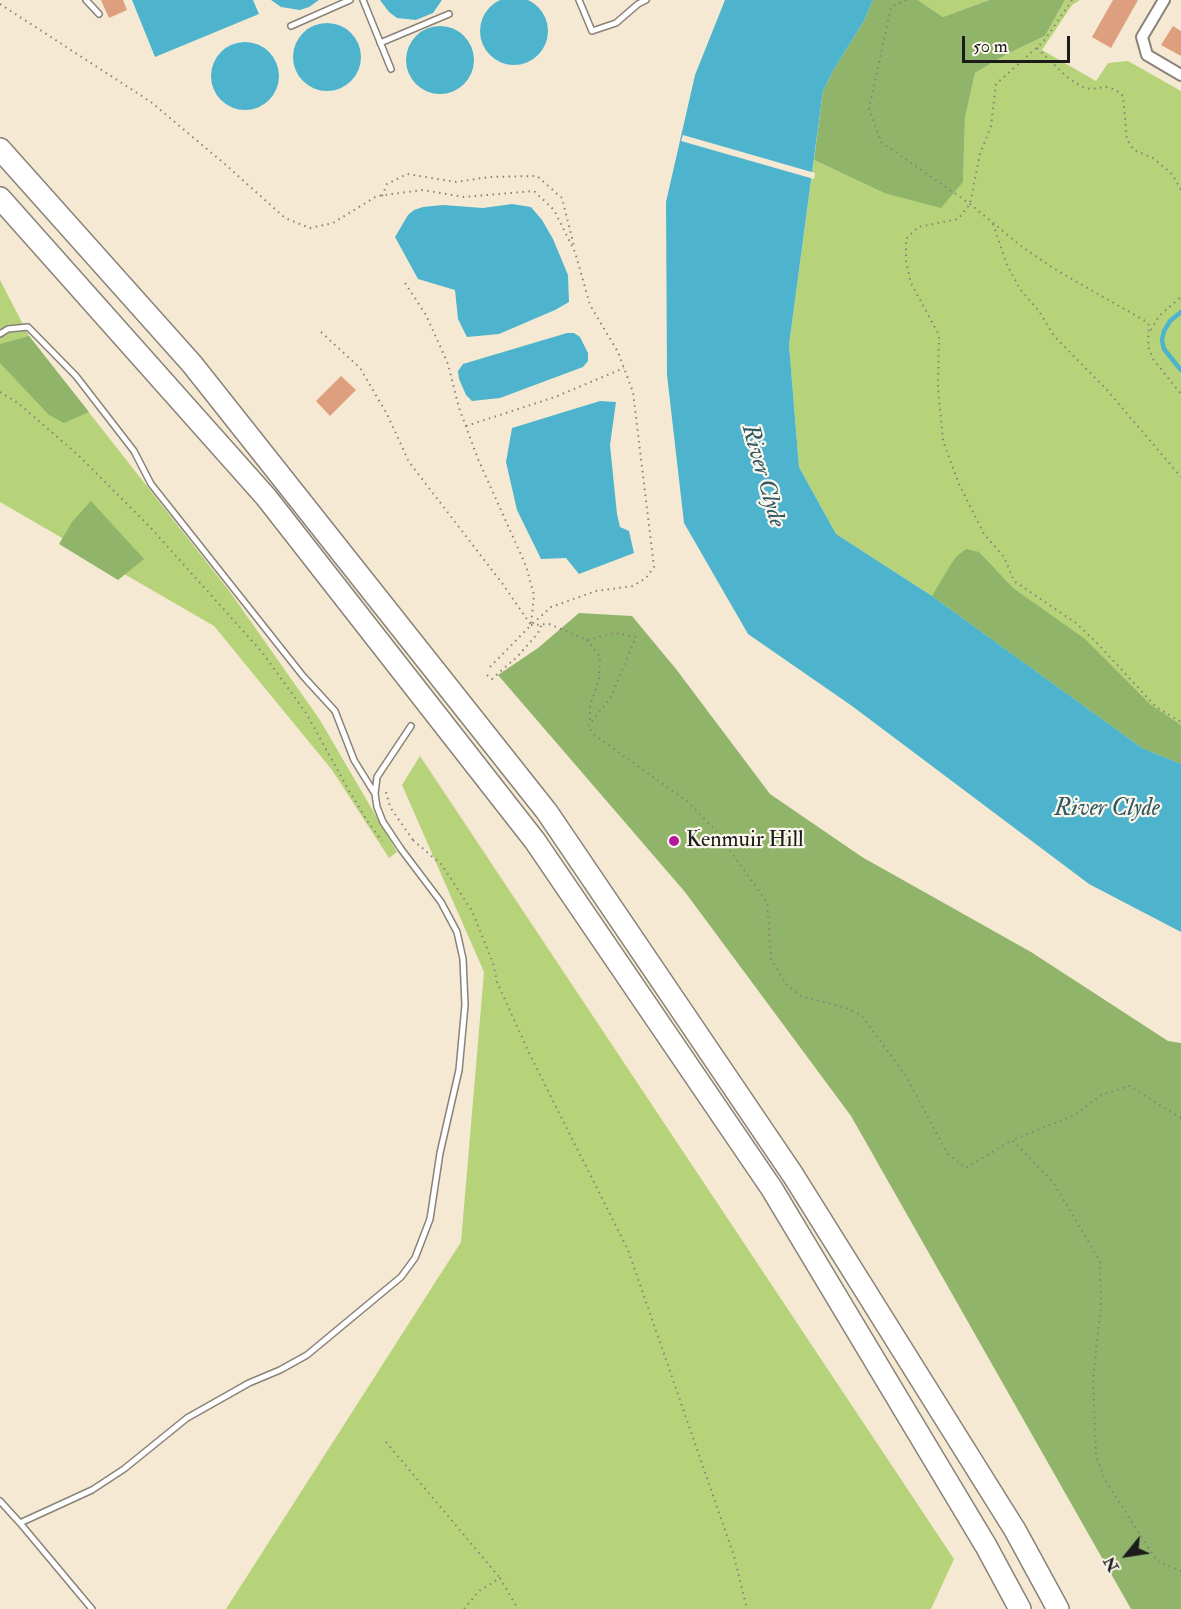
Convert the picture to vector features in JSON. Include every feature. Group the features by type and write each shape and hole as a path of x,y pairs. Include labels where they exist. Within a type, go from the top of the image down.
{"highway":[{"path":"0,135 105,266"},
{"path":"0,149 199,372 546,812 793,1175 1015,1530 1058,1609"},
{"path":"0,198 266,497 535,841 772,1189 980,1535 1020,1609"}],"street":[{"path":"1164,0 1142,37 1147,55 1181,75"}],"lane":[{"path":"86,0 99,14"},
{"path":"291,26 351,0"},
{"path":"363,0 391,69"},
{"path":"579,0 592,31 616,24 638,4 646,0"},
{"path":"380,43 449,14"},
{"path":"0,334 8,329 28,327 76,376 134,451 151,484 303,676 335,711 354,760 375,794"},
{"path":"20,1523 92,1490 124,1469 188,1418 249,1383 307,1355 401,1277 415,1258 430,1219 440,1153 459,1070 465,1005 463,959 457,932 441,902 383,822 377,807 375,794 377,777 411,726"},
{"path":"0,1501 93,1609"}],"path":[{"path":"906,0 891,7 869,108 881,141 970,204 1021,246 1053,268 1145,321 1149,325 1148,346 1153,359 1181,394"},
{"path":"1072,0 1044,41 996,84 991,126 980,154 970,204 958,219 918,227 906,239 906,261 911,284 939,334 938,388 944,441 958,484 984,534 1004,557 1014,581 1076,623 1156,706 1181,722"},
{"path":"0,4 151,102 285,218 310,228 333,223 377,196 423,190 464,196 534,191 554,210 575,252"},
{"path":"1037,48 1067,77 1082,87 1091,89 1106,87 1116,90 1123,96 1127,140 1134,150 1153,158 1172,174 1181,190"},
{"path":"382,196 387,184 407,174 456,182 489,177 537,176 562,198 590,305 618,352 633,392 654,567 646,578 633,586 596,591 551,607 531,624 487,670"},
{"path":"992,222 1007,265 1020,289 1039,311 1054,336 1106,389 1181,477"},
{"path":"405,283 426,315 448,364 466,426 504,520 526,566 534,595 531,624"},
{"path":"1150,331 1159,316 1181,297"},
{"path":"321,332 360,368 387,414 409,462 531,624"},
{"path":"466,426 555,397 624,368"},
{"path":"0,392 18,403 77,453 150,527 262,652 306,713 368,822 393,855 413,840"},
{"path":"531,624 549,624 587,640 600,657 588,726 593,734 688,802 716,831 767,902 771,959 787,985 801,996 846,1008 861,1015 906,1076 947,1153 966,1168 1012,1140 1075,1115 1101,1095 1129,1086 1181,1118"},
{"path":"487,675 492,679 518,656 538,633 542,624"},
{"path":"587,640 615,633 636,637 610,699 590,723"},
{"path":"384,786 390,807 413,840 442,865 472,911 494,963 497,982 530,1055 628,1250 734,1556 747,1609"},
{"path":"1012,1140 1053,1182 1100,1261 1101,1305 1093,1379 1096,1456 1105,1480 1157,1561 1181,1571"},
{"path":"386,1442 500,1578 518,1609"},
{"path":"464,1609 479,1591 500,1578"}],"green space":[{"path":"873,0 918,0 943,17 989,0 1065,0 1045,36 975,73 965,118 963,182 941,208 884,193 814,160 823,91 864,21"},
{"path":"918,0 989,0 943,17"},
{"path":"1065,0 1080,0 1072,5 1042,50 1096,81 1108,63 1128,61 1181,91 1181,764 1142,748 932,596 836,534 799,467 789,345 814,160 884,193 963,182 965,118 975,73 1045,36"},
{"path":"0,280 29,336 230,592 320,720 397,852 389,858 332,770 214,626 0,502"},
{"path":"29,336 89,412 64,423 49,415 0,363 0,344"},
{"path":"91,501 144,559 118,580 59,544 72,522"},
{"path":"966,549 979,552 1013,588 1085,639 1151,705 1181,725 1181,764 1142,748 932,596 951,564"},
{"path":"579,613 632,616 676,669 770,794 862,857 1031,952 1168,1041 1181,1043 1181,1609 1131,1609 851,1116 685,892 498,675 538,648"},
{"path":"420,756 954,1559 931,1609 226,1609 461,1242 484,972 402,785"}],"water":[{"path":"514,-3 527,0 538,7 545,18 548,31 545,44 538,55 527,62 514,65 501,62 490,55 483,44 480,31 483,18 490,7 501,0"},
{"path":"132,0 253,0 259,14 155,57"},
{"path":"271,0 319,0 300,10 281,7"},
{"path":"380,0 442,0 433,13 416,20 397,18"},
{"name":"River Clyde","path":"725,0 873,0 864,21 823,91 789,345 799,467 836,534 932,596 1142,748 1181,764 1181,932 1089,884 852,706 748,634 684,523 667,375 666,202 695,75"},
{"path":"334,23 346,29 355,38 361,50 359,70 351,81 334,91 320,91 303,81 295,70 293,50 303,33 314,25"},
{"path":"447,26 459,32 468,41 474,53 472,73 464,84 447,94 433,94 416,84 408,73 406,53 416,36 427,28"},
{"path":"252,42 264,48 273,57 279,69 277,89 269,100 252,110 238,110 221,100 213,89 211,69 221,52 232,44"},
{"path":"512,204 531,207 542,220 553,239 568,275 569,302 499,334 467,337 458,319 455,290 418,279 395,237 408,215 423,207 443,205 483,208"},
{"path":"567,333 574,333 580,337 588,353 588,361 583,367 500,398 472,401 466,395 458,371 463,364"},
{"path":"600,401 616,402 610,445 617,514 620,527 629,531 634,553 579,574 566,558 541,559 517,510 506,462 512,428"}],"pier":[{"path":"683,135 815,173 814,179 681,141"}],"building":[{"path":"101,0 123,0 127,10 109,18"},
{"path":"1113,0 1138,0 1111,48 1092,37"},
{"path":"1173,26 1181,31 1181,56 1161,45"},
{"path":"341,376 356,390 330,416 316,401"}],"waterway":[{"path":"1181,312 1170,321 1162,340 1164,349 1181,370"}],"place":[{"name":"Kenmuir Hill","path":"674,841"}]}
